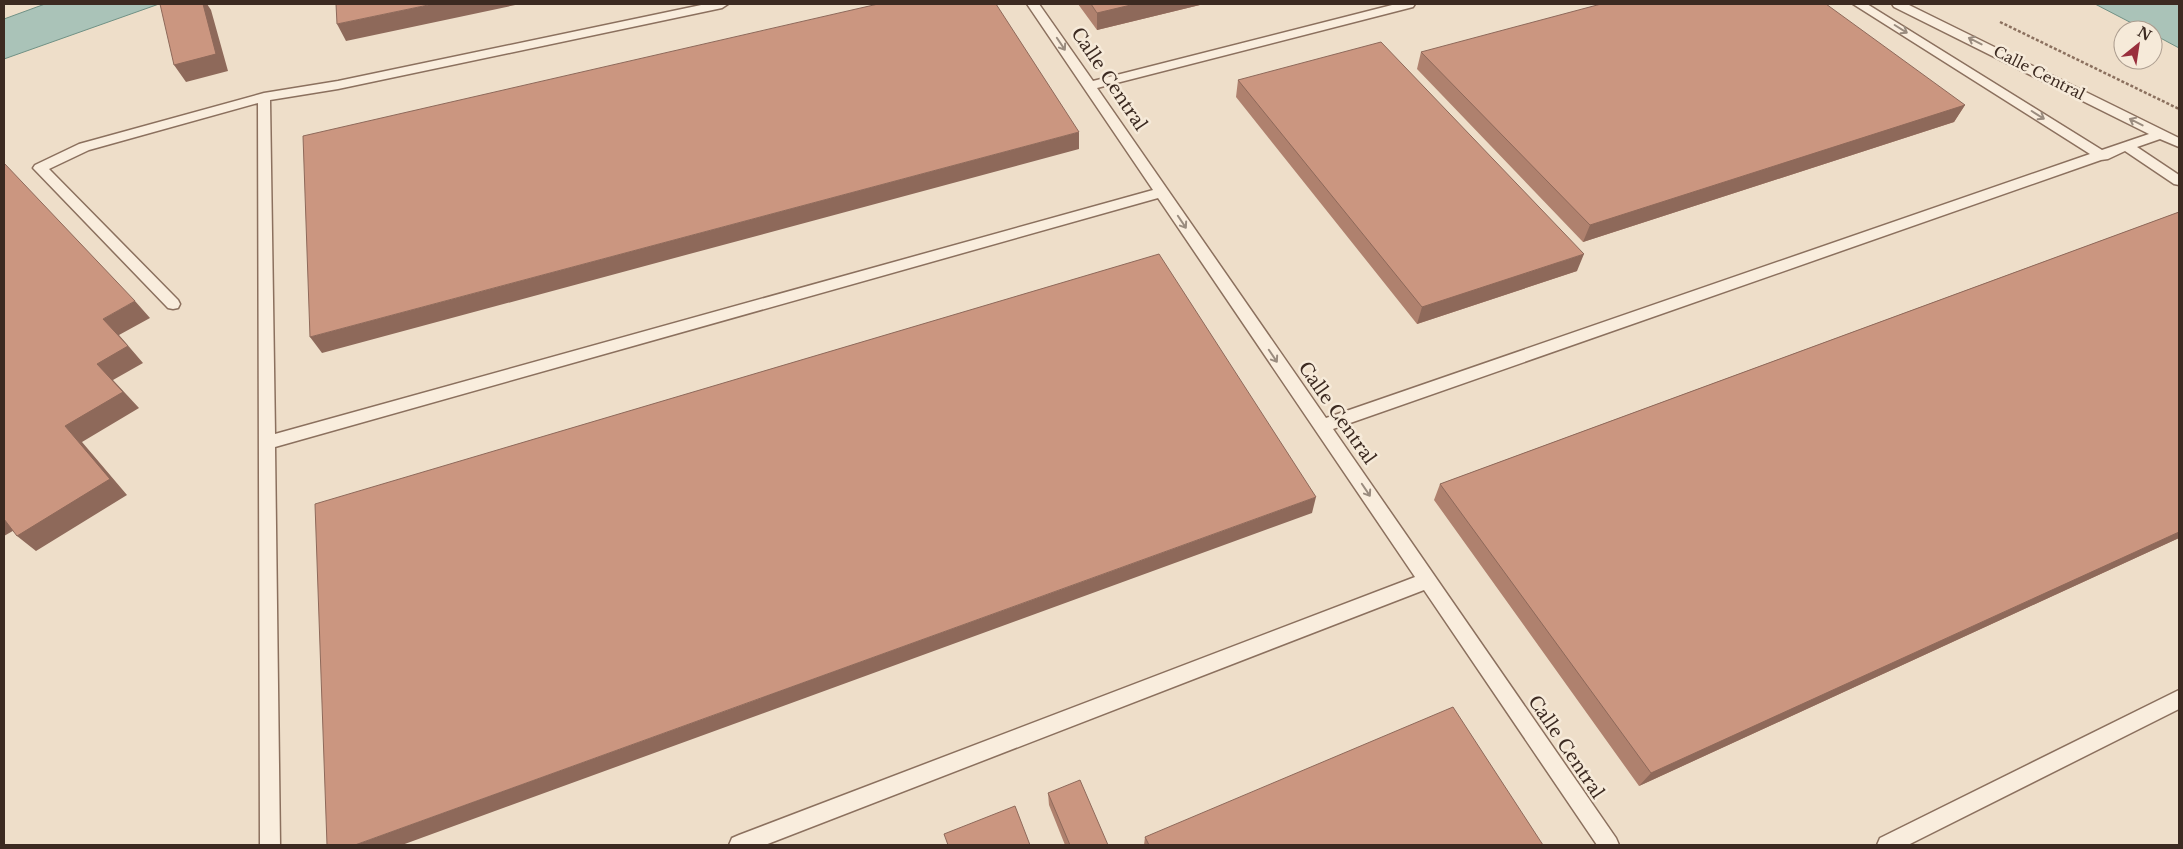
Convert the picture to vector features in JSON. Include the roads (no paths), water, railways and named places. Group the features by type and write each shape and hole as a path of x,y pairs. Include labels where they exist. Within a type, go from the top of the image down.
{"lane":[{"path":"173,304 40,168 84,147 264,97 338,85 722,4"},
{"name":"Calle Central","path":"1033,4 1609,845"},
{"path":"1090,86 1410,4"},
{"path":"1859,4 2103,156"},
{"name":"Calle Central","path":"1898,4 2179,143"},
{"path":"264,97 270,845"},
{"path":"1322,426 2103,156 2161,134"},
{"path":"2128,147 2179,181"},
{"path":"268,443 1162,192"},
{"path":"739,845 1428,580"},
{"path":"1887,845 2179,699"}]}
